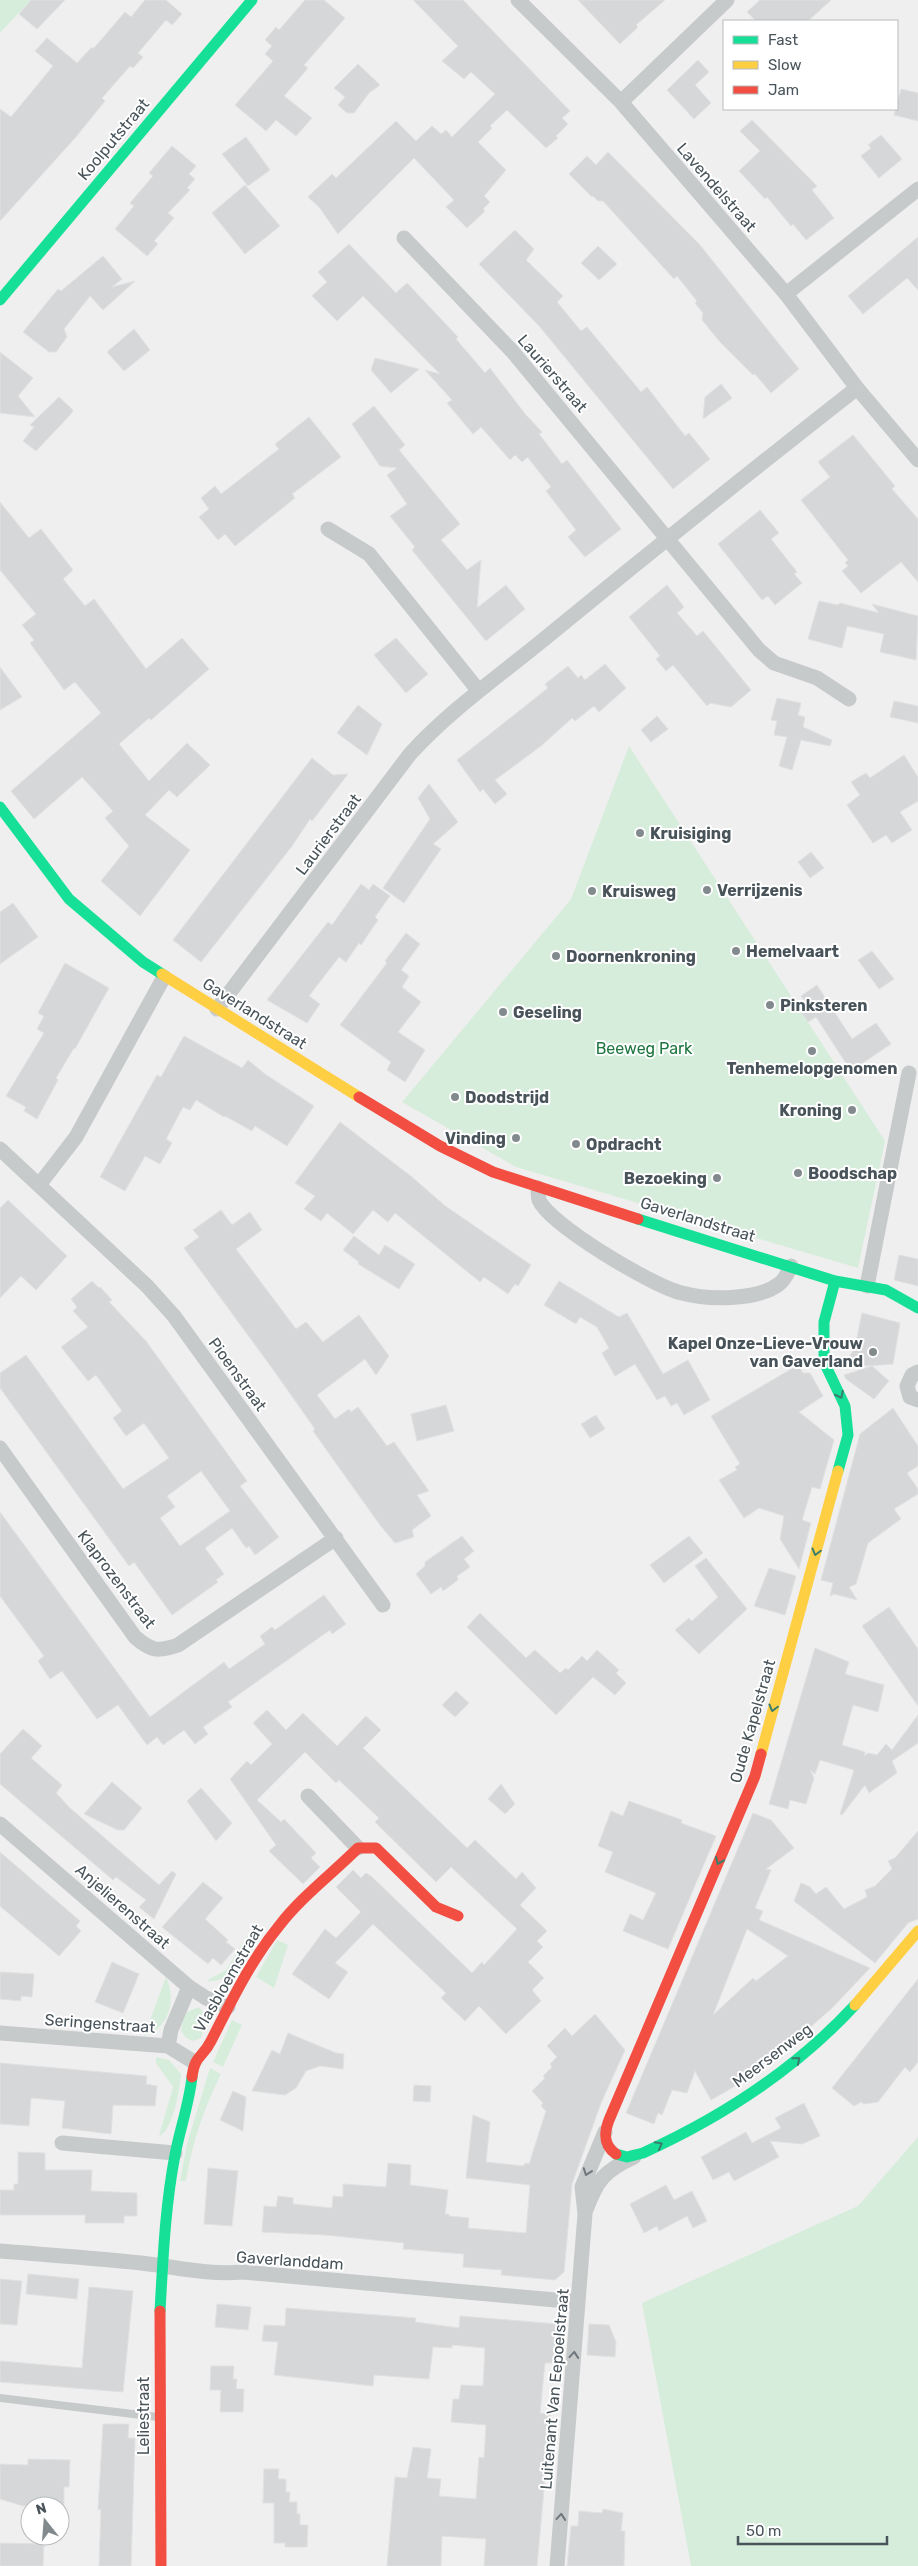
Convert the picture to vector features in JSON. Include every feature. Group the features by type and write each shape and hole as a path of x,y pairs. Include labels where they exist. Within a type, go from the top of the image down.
{"street":[{"name":"Koolputstraat","path":"0,300 252,0"},
{"name":"Lavendelstraat","path":"518,0 622,102 786,294 857,388 918,460"},
{"path":"622,102 727,0"},
{"path":"786,294 918,190"},
{"name":"Laurierstraat","path":"404,238 513,352 760,650 774,664 817,678 850,699"},
{"name":"Laurierstraat","path":"217,1009 410,754 432,730 478,690 518,661 668,538 857,388"},
{"path":"328,529 369,554 478,690"},
{"name":"Gaverlandstraat","path":"0,807 69,899 164,977 440,1146 493,1172 538,1188 835,1281 886,1290 918,1308"},
{"path":"39,1185 76,1137 164,977"},
{"path":"867,1286 909,1073"},
{"name":"Pioenstraat","path":"0,1149 147,1286 174,1316 336,1538 383,1606"},
{"path":"538,1188 539,1200 577,1235 621,1264 680,1293 715,1298 743,1296 778,1285 786,1277 791,1266"},
{"name":"Oude Kapelstraat","path":"605,2132 755,1776 846,1444 848,1435 845,1406 824,1362 824,1322 835,1281"},
{"path":"918,1372 912,1375 907,1386 910,1397 918,1400"},
{"name":"Klaprozenstraat","path":"0,1448 135,1637 147,1648 164,1650 178,1645 336,1538"},
{"path":"308,1796 358,1848 376,1848 436,1907 458,1916"},
{"name":"Anjelierenstraat","path":"0,1824 189,1987 206,1998 228,2008"},
{"name":"Vlasbloemstraat","path":"194,2062 207,2049 228,2008 280,1924 358,1848"},
{"name":"Meersenweg","path":"605,2132 606,2144 613,2152 624,2156 641,2154 724,2111 770,2081 817,2043 869,1991 918,1931"},
{"name":"Vlasbloemstraat","path":"168,2046 171,2030 189,1987"},
{"name":"Seringenstraat","path":"0,2033 168,2046 194,2062"},
{"path":"162,2267 165,2214 175,2152 190,2097 194,2062"},
{"name":"Luitenant Van Eepoelstraat","path":"557,2566 585,2214 582,2187 605,2132"},
{"path":"62,2143 175,2152"},
{"name":"Luitenant Van Eepoelstraat","path":"585,2214 601,2178 614,2167 641,2154"},
{"name":"Gaverlanddam","path":"0,2251 78,2257 186,2271 226,2274 243,2272 578,2302"},
{"name":"Leliestraat","path":"161,2566 158,2417 162,2267"}],"lane":[{"path":"0,2398 158,2417"}],"green space":[{"path":"0,0 31,0 0,33"},
{"name":"Beeweg Park","path":"629,746 885,1141 858,1268 516,1167 402,1102 571,899"},
{"path":"254,1925 256,1935 242,1959 230,1973 215,1981 206,1981 226,1970"},
{"path":"277,1940 288,1945 274,1988 256,1977"},
{"path":"166,1977 171,1995 168,2012 160,2027 144,2036"},
{"path":"199,2007 207,2018 201,2038 193,2041 186,2038 181,2031 187,2012"},
{"path":"232,2020 242,2025 223,2067 213,2062"},
{"path":"156,2057 169,2060 181,2074 172,2118 164,2132 159,2136 173,2087 156,2063"},
{"path":"210,2068 221,2074 199,2126 186,2181 180,2181 187,2144"},
{"path":"918,2137 918,2566 691,2566 642,2303 858,2206"}],"building":[{"path":"31,0 65,0 37,29 19,14"},
{"path":"145,0 166,0 182,14 172,25 166,20 138,53 143,57 133,68 130,66 102,98 105,101 75,138 0,221 0,109 11,117 53,66 35,51 47,38 77,63 91,48 94,48 125,12 131,17"},
{"path":"305,0 324,0 345,18 304,65 308,68 284,96 312,118 296,136 276,120 266,131 235,105 273,61 265,54 272,46 265,40 276,27 279,30"},
{"path":"413,0 463,0 570,111 562,118 568,124 556,136 558,138 546,148 507,110 490,126 492,128 478,142 506,170 484,196 490,202 483,209 485,211 467,228 446,207 454,200 414,158 338,234 319,207 308,197 332,174 336,178 396,121 416,141 432,126 441,134 446,130 452,137 495,94 471,72 464,79 442,61 458,46"},
{"path":"578,0 665,0 636,25 638,27 620,44"},
{"path":"760,0 831,0 809,20 755,20 747,12"},
{"path":"698,60 709,72 695,85 711,103 694,119 667,90"},
{"path":"358,64 380,85 369,93 354,113 347,113 338,105 345,97 334,88"},
{"path":"901,89 918,93 918,121 894,115 895,110 898,110"},
{"path":"752,120 817,186 812,190 834,218 806,240 793,224 791,226 767,197 765,199 739,171 760,151 740,131"},
{"path":"881,135 902,159 879,178 861,156 871,148 868,145"},
{"path":"246,137 270,170 248,186 222,154"},
{"path":"172,146 196,166 189,174 195,179 187,188 190,190 168,213 174,218 154,241 158,244 147,256 115,229 134,206 130,203 153,176 149,173"},
{"path":"608,152 700,245 799,369 771,393 755,374 753,375 720,342 702,320 703,313 695,303 697,301 677,276 674,279 603,201 598,201 592,197 569,174 587,156 596,165"},
{"path":"245,185 280,226 245,254 212,213"},
{"path":"515,230 534,249 526,260 563,296 557,302 581,331 587,327 641,392 647,387 685,436 689,433 710,459 673,489 540,327 479,264"},
{"path":"918,237 918,290 907,278 863,314 848,296"},
{"path":"349,244 396,293 407,283 458,337 456,339 485,373 490,368 526,415 542,432 539,434 562,464 567,460 621,529 585,557 568,537 576,530 546,491 551,487 528,457 522,462 515,455 510,460 481,427 473,434 447,403 452,400 425,370 440,374 363,296 337,321 312,296 327,282 318,272"},
{"path":"598,246 617,264 599,280 581,263"},
{"path":"103,256 122,279 112,287 135,281 103,310 90,296 64,329 67,337 56,352 49,352 23,332 58,289 61,291"},
{"path":"134,329 150,350 124,371 107,352"},
{"path":"0,352 33,378 18,396 35,417 0,413"},
{"path":"375,358 419,369 391,393 371,370"},
{"path":"721,384 732,398 703,419 705,397"},
{"path":"59,397 73,410 36,451 23,441 34,427 30,425"},
{"path":"374,406 405,445 399,450 460,524 441,540 467,570 481,560 477,608 506,585 525,609 486,641 412,550 415,547 390,516 407,504 387,475 397,468 380,466 352,424"},
{"path":"309,417 341,457 292,494 295,498 235,546 225,534 218,540 199,517 209,509 201,498 215,486 221,494 279,449 275,444"},
{"path":"853,435 895,486 892,489 918,519 918,582 901,562 861,593 842,571 848,566 845,563 848,560 801,500 830,477 818,462"},
{"path":"0,502 29,538 41,529 73,570 63,579 85,606 94,599 146,669 182,638 209,669 151,720 149,718 119,744 149,781 187,743 210,765 177,797 169,790 145,815 190,850 140,916 101,881 129,846 105,818 113,811 82,777 34,819 11,791 101,713 75,682 64,690 30,643 34,640 22,625 36,614 0,570"},
{"path":"760,510 779,533 771,539 797,572 794,574 802,583 775,605 768,596 762,600 718,544"},
{"path":"667,585 684,607 677,613 697,636 703,631 751,690 731,707 710,703 707,706 673,665 666,671 656,659 660,656 629,617"},
{"path":"819,601 838,605 840,603 879,613 872,604 918,616 916,660 880,652 884,634 847,626 842,648 808,639"},
{"path":"396,638 428,674 406,693 374,655"},
{"path":"605,664 626,688 599,712 594,706 575,721 572,718 541,746 495,780 507,794 495,804 483,789 480,792 457,760 548,688 545,684 568,666 578,678 581,675 585,680"},
{"path":"0,667 22,697 0,710"},
{"path":"777,698 801,703 798,715 805,717 803,727 832,740 830,746 801,740 792,770 779,766 787,737 774,735 777,721 771,720"},
{"path":"894,701 918,706 918,723 890,717"},
{"path":"358,705 382,724 367,755 337,733"},
{"path":"657,716 668,729 651,742 641,730"},
{"path":"904,755 918,777 918,801 900,812 912,830 892,843 886,835 873,843 847,805 860,795 851,782 866,773 870,778"},
{"path":"312,758 333,775 348,774 312,821 310,819 292,846 201,962 173,940"},
{"path":"429,784 458,822 433,844 441,849 404,903 383,888 430,819 418,798"},
{"path":"811,852 824,868 810,878 798,862"},
{"path":"361,884 369,890 373,884 390,896 375,917 378,920 361,945 359,943 346,962 339,957 309,996 320,1004 307,1023 267,1000 328,922 332,925"},
{"path":"13,903 38,937 0,964 0,912"},
{"path":"406,933 420,944 401,970 409,976 402,987 421,1002 398,1032 425,1050 405,1082 387,1070 391,1062 340,1025 387,963 385,961"},
{"path":"872,951 894,979 879,989 858,960"},
{"path":"65,963 109,988 75,1049 56,1078 58,1080 37,1119 24,1111 26,1107 6,1096 44,1033 37,1029 44,1016 38,1013"},
{"path":"817,985 852,1039 876,1023 891,1044 851,1071 816,1017 808,1022 799,1009 807,1004 801,996"},
{"path":"184,1036 242,1068 248,1060 265,1074 314,1106 287,1146 255,1126 252,1131 196,1100 190,1110 183,1107 166,1139 172,1143 160,1164 145,1156 125,1191 100,1177 157,1075 161,1077"},
{"path":"340,1122 412,1177 444,1205 531,1265 518,1286 515,1284 508,1294 484,1277 480,1282 395,1213 388,1222 373,1210 353,1234 327,1213 321,1221 304,1209 315,1196 295,1183"},
{"path":"8,1200 67,1256 36,1290 21,1276 0,1298 0,1208"},
{"path":"221,1210 232,1225 250,1212 262,1230 236,1249 296,1329 306,1322 323,1342 359,1315 389,1356 376,1375 365,1359 317,1395 335,1419 349,1409 351,1412 358,1407 387,1446 394,1442 429,1491 417,1495 431,1516 412,1530 414,1537 395,1543 380,1525 313,1431 315,1429 272,1368 184,1248 199,1237 193,1230"},
{"path":"354,1236 379,1255 385,1245 415,1264 399,1289 358,1264 359,1262 343,1250"},
{"path":"899,1255 918,1259 918,1286 894,1280"},
{"path":"92,1281 112,1300 109,1302 146,1341 247,1481 240,1486 279,1537 255,1555 249,1546 246,1548 232,1528 205,1548 224,1574 216,1580 218,1582 172,1615 134,1562 129,1566 0,1388 0,1373 26,1355 123,1489 169,1458 144,1423 126,1436 113,1418 122,1411 96,1375 88,1381 61,1347 88,1327 73,1311 77,1307 71,1299","holes":["201,1471 230,1511 180,1546 160,1518 175,1507 167,1496"]},
{"path":"559,1281 619,1317 627,1313 663,1374 688,1360 710,1400 684,1415 677,1403 671,1406 665,1396 657,1400 635,1364 615,1376 602,1353 609,1348 597,1327 580,1317 576,1324 544,1305"},
{"name":"Kapel Onze-Lieve-Vrouw van Gaverland","path":"862,1313 900,1323 893,1364 866,1366 850,1356 855,1347"},
{"path":"798,1365 803,1373 810,1373 823,1396 799,1412 834,1440 820,1489 812,1487 802,1520 811,1523 799,1569 780,1539 784,1516 759,1508 744,1518 719,1480 737,1470 735,1467 740,1464 711,1416"},
{"path":"872,1366 889,1381 874,1399 846,1379 844,1375"},
{"path":"446,1405 454,1431 417,1441 411,1414"},
{"path":"893,1408 918,1446 918,1466 907,1473 918,1489 918,1494 894,1509 901,1519 868,1543 856,1584 849,1587 857,1600 834,1594 830,1596 833,1583 821,1580 860,1434"},
{"path":"596,1415 605,1429 590,1438 581,1424"},
{"path":"0,1512 150,1717 224,1662 229,1669 265,1644 260,1636 272,1627 275,1630 324,1595 346,1624 332,1634 330,1630 228,1702 232,1707 203,1727 208,1734 195,1744 184,1730 163,1745 157,1737 147,1745 118,1705 97,1719 62,1671 50,1679 38,1661 44,1656 0,1596"},
{"path":"462,1536 474,1551 464,1559 470,1567 457,1576 458,1580 443,1591 441,1587 431,1594 416,1574 425,1566 425,1562"},
{"path":"689,1536 703,1553 664,1583 650,1565"},
{"path":"706,1558 747,1609 699,1654 675,1630 689,1618 692,1621 718,1597 695,1566"},
{"path":"769,1568 796,1576 785,1615 754,1606"},
{"path":"889,1607 918,1649 918,1706 862,1626"},
{"path":"480,1613 526,1658 535,1650 560,1673 566,1668 568,1670 582,1656 587,1661 597,1650 619,1670 616,1673 626,1683 615,1695 593,1677 556,1715 467,1627"},
{"path":"815,1648 849,1662 845,1674 884,1685 878,1712 853,1705 842,1745 865,1752 864,1756 868,1753 877,1755 886,1744 892,1750 918,1715 918,1743 892,1761 897,1773 869,1793 865,1785 842,1815 840,1814 854,1770 820,1760 815,1774 810,1770 814,1778 806,1804 790,1800 788,1809 769,1804"},
{"path":"456,1691 469,1703 455,1717 442,1705"},
{"path":"267,1710 286,1730 303,1713 337,1746 366,1716 381,1730 363,1748 467,1848 475,1840 516,1879 522,1872 536,1888 520,1905 547,1931 537,1941 543,1947 528,1962 544,1978 532,1990 541,2001 506,2034 479,2006 465,2021 441,1998 446,1993 373,1924 335,1963 348,1972 329,1999 292,1974 325,1929 336,1938 361,1912 336,1887 353,1870 361,1878 366,1873 372,1877 472,1973 482,1962 484,1965 517,1929 451,1867 436,1882 375,1822 379,1818 339,1780 336,1783 305,1752 257,1800 281,1822 284,1819 316,1853 311,1858 320,1867 303,1884 269,1851 276,1845 230,1779 247,1761 251,1765 272,1744 253,1723"},
{"path":"23,1729 42,1746 31,1758 62,1785 56,1793 70,1808 159,1885 172,1871 176,1874 154,1919 139,1907 146,1900 116,1877 113,1880 0,1784 0,1754"},
{"path":"112,1782 142,1808 124,1830 118,1830 84,1814"},
{"path":"501,1784 515,1804 505,1814 488,1799"},
{"path":"201,1788 232,1823 216,1841 187,1801"},
{"path":"629,1801 682,1820 681,1823 716,1836 668,1949 623,1931 630,1914 643,1920 656,1893 605,1872 613,1852 598,1846 611,1811 623,1816"},
{"path":"753,1813 771,1820 794,1848 766,1869 771,1870 755,1908 763,1911 759,1920 870,1968 832,2008 761,2071 711,2100 695,2071 687,2093 672,2090 662,2115 658,2113 654,2124 626,2113","holes":["747,1929 788,1956 756,1981 753,1978 713,2015"]},
{"path":"918,1831 918,1919 908,1923 875,1963 794,1901 801,1883 810,1887 816,1894 826,1887 844,1909 867,1897 865,1890 875,1886 892,1869 888,1861 895,1858"},
{"path":"0,1852 80,1921 76,1926 81,1931 59,1956 0,1906"},
{"path":"203,1882 223,1898 205,1919 235,1949 221,1965 213,1958 208,1964 162,1927"},
{"path":"112,1962 139,1974 123,2013 95,2002"},
{"path":"0,1972 34,1974 32,1997 21,1996 21,2001 0,1999"},
{"path":"918,1979 918,2062 910,2072 905,2067 878,2102 864,2104 861,2102 854,2106 832,2088"},
{"path":"595,2014 625,2050 601,2103 572,2184 564,2272 555,2280 501,2275 502,2270 463,2267 464,2254 403,2249 404,2243 325,2235 262,2232 264,2206 276,2207 278,2196 293,2198 293,2204 332,2208 333,2196 343,2197 343,2184 386,2187 388,2163 411,2165 410,2185 448,2190 445,2214 469,2218 468,2228 526,2233 530,2185 466,2178 473,2115 490,2122 486,2162 524,2166 525,2163 529,2164 546,2111 541,2106 543,2103 532,2091 545,2078 543,2076 552,2067 550,2064 557,2057 547,2046 565,2028 572,2036"},
{"path":"288,2033 336,2053 344,2054 343,2069 320,2066 306,2071 296,2088 285,2095 252,2091 272,2050 280,2054"},
{"path":"0,2063 147,2076 146,2084 157,2086 155,2106 113,2105 111,2134 62,2128 65,2101 31,2098 29,2126 0,2124"},
{"path":"414,2085 431,2086 430,2102 413,2101"},
{"path":"233,2091 246,2097 243,2131 220,2120"},
{"path":"804,2103 820,2136 802,2144 770,2141 779,2157 734,2181 729,2172 713,2180 701,2157 746,2132 752,2143 781,2128 775,2118"},
{"path":"18,2152 45,2153 45,2170 92,2170 91,2191 137,2193 137,2216 124,2216 124,2223 85,2223 85,2215 0,2215 0,2190 14,2190 14,2184 18,2184"},
{"path":"208,2168 238,2171 232,2226 204,2224"},
{"path":"666,2185 674,2200 692,2191 707,2221 693,2228 687,2216 659,2231 657,2226 644,2233 630,2204"},
{"path":"28,2274 79,2279 77,2299 26,2294"},
{"path":"0,2279 22,2281 17,2325 0,2324"},
{"path":"89,2287 133,2291 123,2392 0,2382 0,2361 82,2368"},
{"path":"217,2304 251,2307 248,2330 215,2327"},
{"path":"286,2308 416,2318 415,2322 459,2328 460,2316 559,2324 556,2363 545,2363 540,2413 551,2414 537,2566 484,2566 486,2539 442,2536 441,2566 387,2566 395,2477 407,2478 413,2447 431,2449 427,2478 441,2479 439,2496 476,2499 479,2457 484,2458 486,2425 451,2422 453,2399 459,2399 461,2385 483,2386 485,2348 452,2345 452,2348 433,2347 429,2379 374,2375 373,2386 274,2375 278,2342 262,2341 264,2325 285,2326"},
{"path":"589,2324 609,2325 616,2342 615,2357 587,2355"},
{"path":"211,2366 234,2366 233,2379 237,2379 236,2389 244,2389 243,2412 220,2412 221,2390 210,2390"},
{"path":"103,2424 129,2424 128,2438 135,2438 131,2566 99,2566 101,2509 98,2510"},
{"path":"28,2459 70,2460 69,2487 64,2487 64,2496 20,2496 20,2505 0,2499 0,2464 28,2465"},
{"path":"264,2469 279,2469 278,2479 286,2479 286,2492 290,2492 289,2502 297,2502 297,2514 300,2514 300,2525 308,2525 307,2547 285,2547 285,2543 274,2543 274,2503 263,2503"},
{"path":"603,2509 623,2513 621,2531 625,2531 624,2566 567,2566 571,2526 578,2526 579,2511 602,2513"},
{"path":"0,2543 20,2543 20,2546 44,2546 43,2566 0,2566"}],"traffic: fast":[{"path":"0,300 252,0"},
{"path":"0,807 69,899 143,962 162,974"},
{"path":"638,1219 835,1281 886,1290 918,1308"},
{"path":"835,1281 824,1322 824,1362 845,1406 848,1435 838,1471"},
{"path":"616,2154 627,2157 643,2153 701,2124 729,2107 756,2090 808,2050 855,2005"},
{"path":"160,2311 169,2194 175,2155 192,2077"}],"traffic: slow":[{"path":"162,974 359,1097"},
{"path":"761,1754 838,1471"},
{"path":"855,2005 918,1931"}],"traffic: jam":[{"path":"359,1097 440,1146 493,1172 638,1219"},
{"path":"616,2154 607,2143 606,2130 609,2120 755,1776 761,1754"},
{"path":"192,2077 197,2060 208,2047 242,1982 269,1939 287,1916 358,1848 376,1848 436,1907 458,1916"},
{"path":"160,2311 161,2566"}],"place":[{"name":"Kruisiging","path":"640,833"},
{"name":"Verrijzenis","path":"707,890"},
{"name":"Kruisweg","path":"592,891"},
{"name":"Hemelvaart","path":"736,951"},
{"name":"Doornenkroning","path":"556,956"},
{"name":"Pinksteren","path":"770,1005"},
{"name":"Geseling","path":"503,1012"},
{"name":"Tenhemelopgenomen","path":"812,1051"},
{"name":"Doodstrijd","path":"455,1097"},
{"name":"Kroning","path":"852,1110"},
{"name":"Vinding","path":"516,1138"},
{"name":"Opdracht","path":"576,1144"},
{"name":"Boodschap","path":"798,1173"},
{"name":"Bezoeking","path":"717,1178"},
{"name":"Kapel Onze-Lieve-Vrouw van Gaverland","path":"873,1352"}]}
